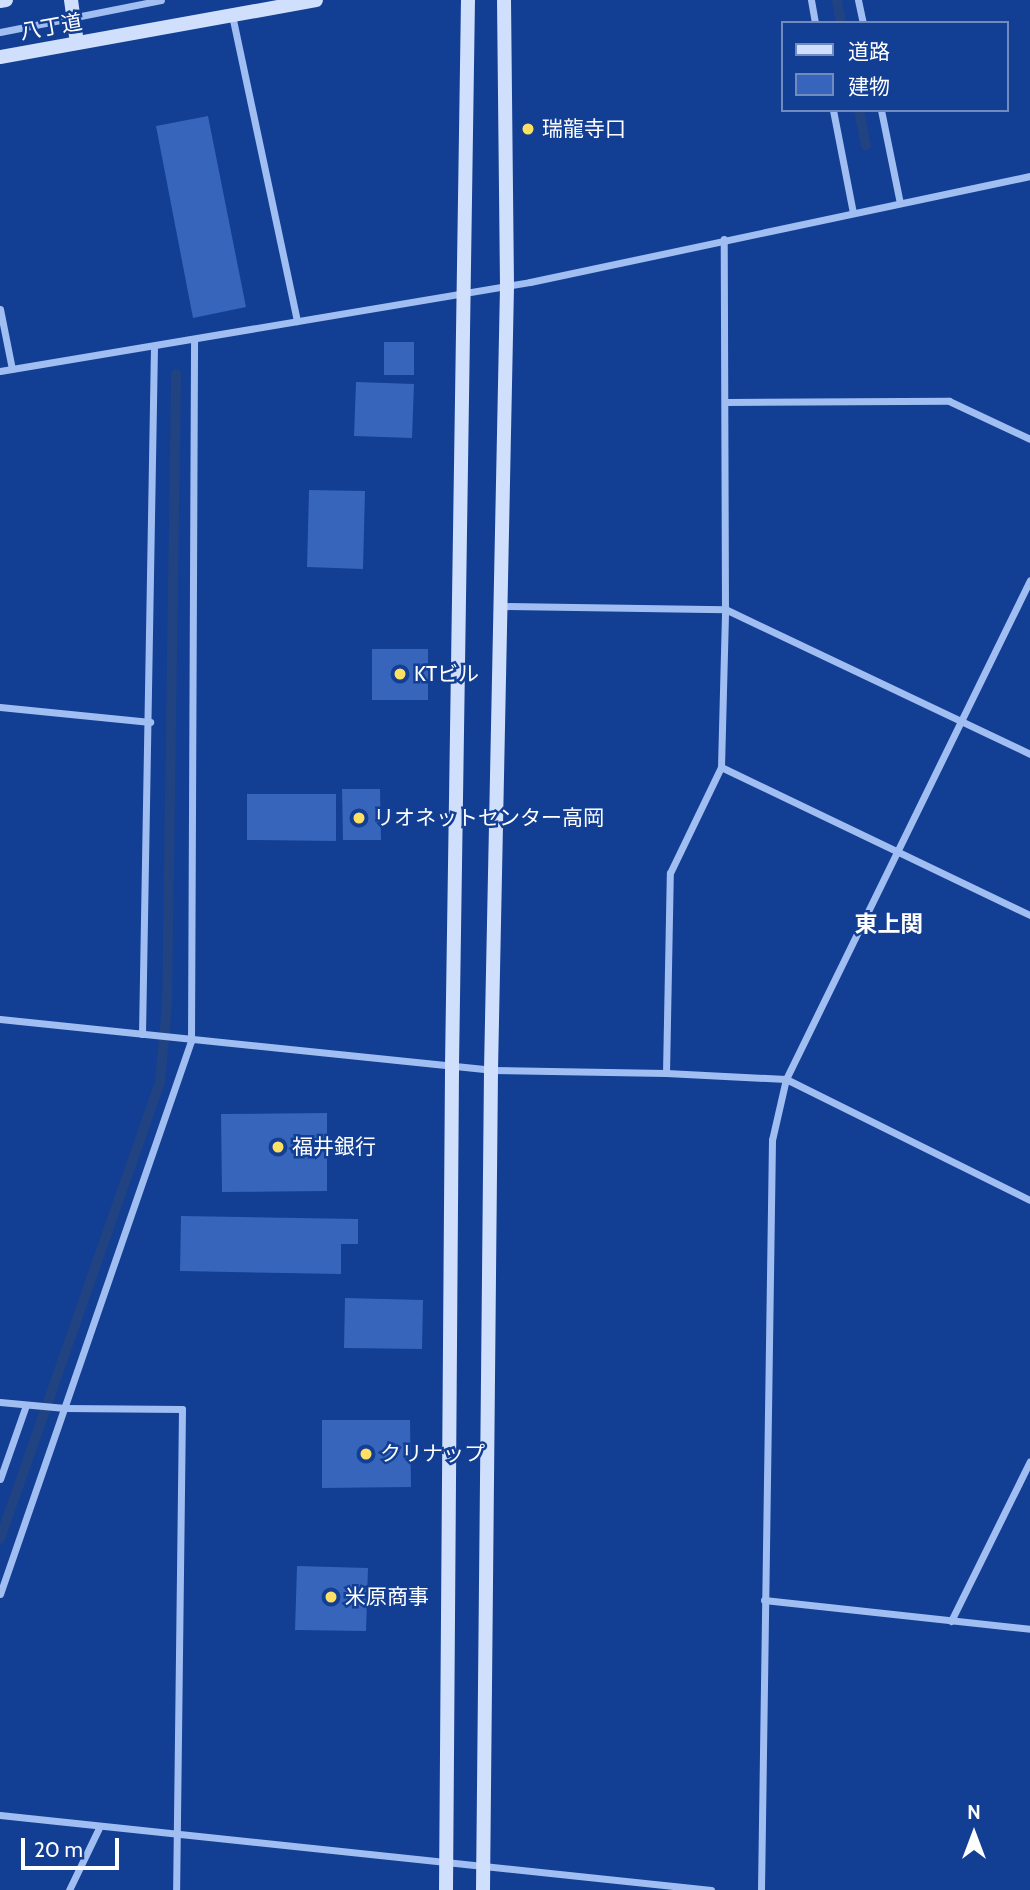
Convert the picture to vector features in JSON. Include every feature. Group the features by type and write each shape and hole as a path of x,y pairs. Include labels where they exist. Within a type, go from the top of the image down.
{"street":[{"name":"八丁道","path":"0,1 6,0"},
{"path":"71,0 76,43"},
{"path":"0,32 161,0"},
{"name":"八丁道","path":"0,57 316,0"},
{"path":"446,1890 452,1065 468,0"},
{"path":"483,1890 491,1070 507,286 504,0"},
{"path":"811,0 816,21"},
{"path":"858,0 863,21"},
{"path":"232,14 297,321"},
{"path":"833,112 853,213"},
{"path":"881,112 900,203"},
{"path":"0,372 507,286 1030,176"},
{"path":"666,1073 670,873 721,767 725,609 724,239"},
{"path":"0,309 12,369"},
{"path":"0,1594 188,1040 194,340"},
{"path":"144,1034 154,347"},
{"path":"726,402 949,401 1030,439"},
{"path":"761,1890 772,1140 786,1079 1030,580"},
{"path":"500,606 725,609 1030,754"},
{"path":"0,707 150,722"},
{"path":"721,767 1030,915"},
{"path":"0,1019 491,1070 666,1073 786,1079 1030,1200"},
{"path":"0,1402 63,1408 182,1409 176,1890"},
{"path":"0,1479 27,1405"},
{"path":"951,1621 1030,1461"},
{"path":"764,1600 1030,1629"},
{"path":"0,1815 711,1890"},
{"path":"69,1890 100,1826"}],"building":[{"path":"208,116 246,307 193,318 156,126"},
{"path":"384,342 414,342 414,375 384,375"},
{"path":"356,382 414,384 412,438 354,436"},
{"path":"309,490 365,491 363,569 307,567"},
{"name":"KTビル","path":"372,649 428,649 428,700 372,700"},
{"path":"342,789 380,789 381,840 343,840"},
{"path":"247,794 336,794 336,841 247,840"},
{"path":"327,1113 327,1191 222,1192 221,1114"},
{"path":"181,1216 358,1219 358,1244 341,1244 341,1274 180,1271"},
{"path":"345,1298 423,1300 422,1349 344,1348"},
{"name":"クリナップ","path":"322,1420 410,1420 411,1487 322,1488"},
{"path":"297,1566 368,1568 366,1631 295,1630"}],"waterway":[{"path":"837,0 841,21"},
{"path":"859,112 866,145"},
{"path":"0,1539 160,1081 167,1005 176,374"}],"place":[{"name":"瑞龍寺口","path":"528,129"},
{"name":"KTビル","path":"400,674"},
{"name":"リオネットセンター高岡","path":"359,818"},
{"name":"福井銀行","path":"278,1147"},
{"name":"クリナップ","path":"366,1454"},
{"name":"米原商事","path":"331,1597"}],"district":[{"name":"東上関","path":"889,924"}]}
